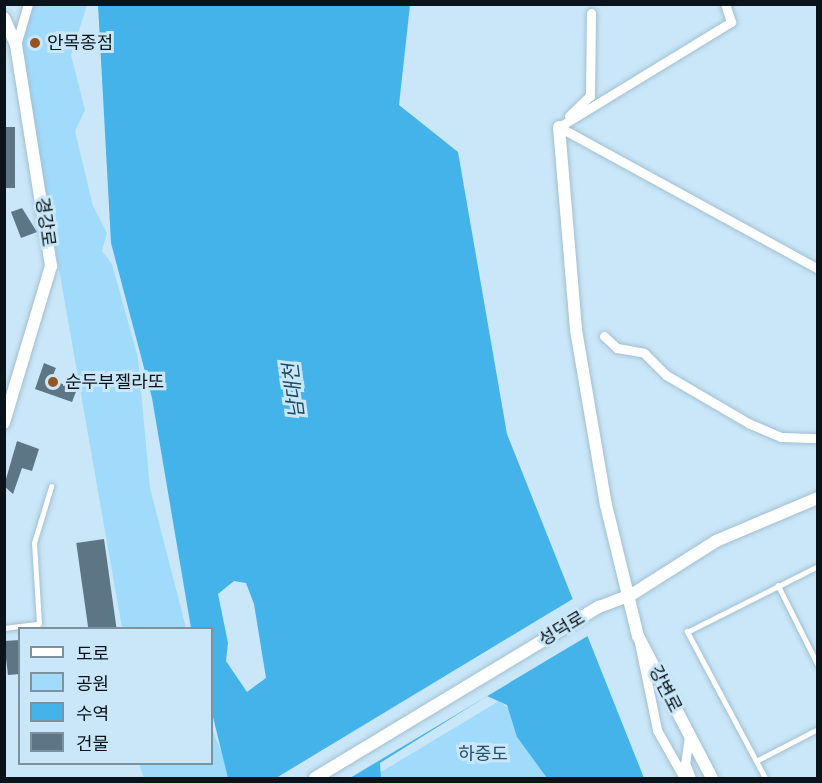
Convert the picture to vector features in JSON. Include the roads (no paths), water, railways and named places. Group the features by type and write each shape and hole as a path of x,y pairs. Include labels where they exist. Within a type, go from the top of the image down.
{"street":[{"path":"16,45 28,4"},
{"path":"559,127 731,22 725,4"},
{"path":"559,127 590,96 591,13"},
{"name":"경강로","path":"4,18 16,45 51,266 4,423"},
{"path":"559,127 818,269"},
{"name":"강변로","path":"559,127 588,415 631,595 638,636 712,778"},
{"path":"604,336 617,348 644,353 666,375 748,423 781,437 818,438"},
{"name":"성덕로","path":"315,778 599,607 631,595 716,541 818,498"},
{"path":"638,636 657,730 684,778"},
{"path":"689,736 685,763 691,778"}],"lane":[{"path":"4,628 39,624 34,543 51,487"},
{"path":"765,778 687,632 818,566"},
{"path":"777,585 818,664"},
{"path":"756,761 818,729"}],"water":[{"name":"남대천","path":"98,5 410,5 399,105 458,152 507,434 644,778 547,778 517,737 507,705 487,696 380,763 381,778 228,778 213,717 213,627 191,627 152,398 111,243","holes":["234,581 246,583 254,604 266,678 247,692 226,661 228,643 218,594"]}],"place":[{"name":"안목종점","path":"35,43"},
{"name":"순두부젤라또","path":"53,382"}],"park label":[{"name":"하중도","path":"483,754"}]}
